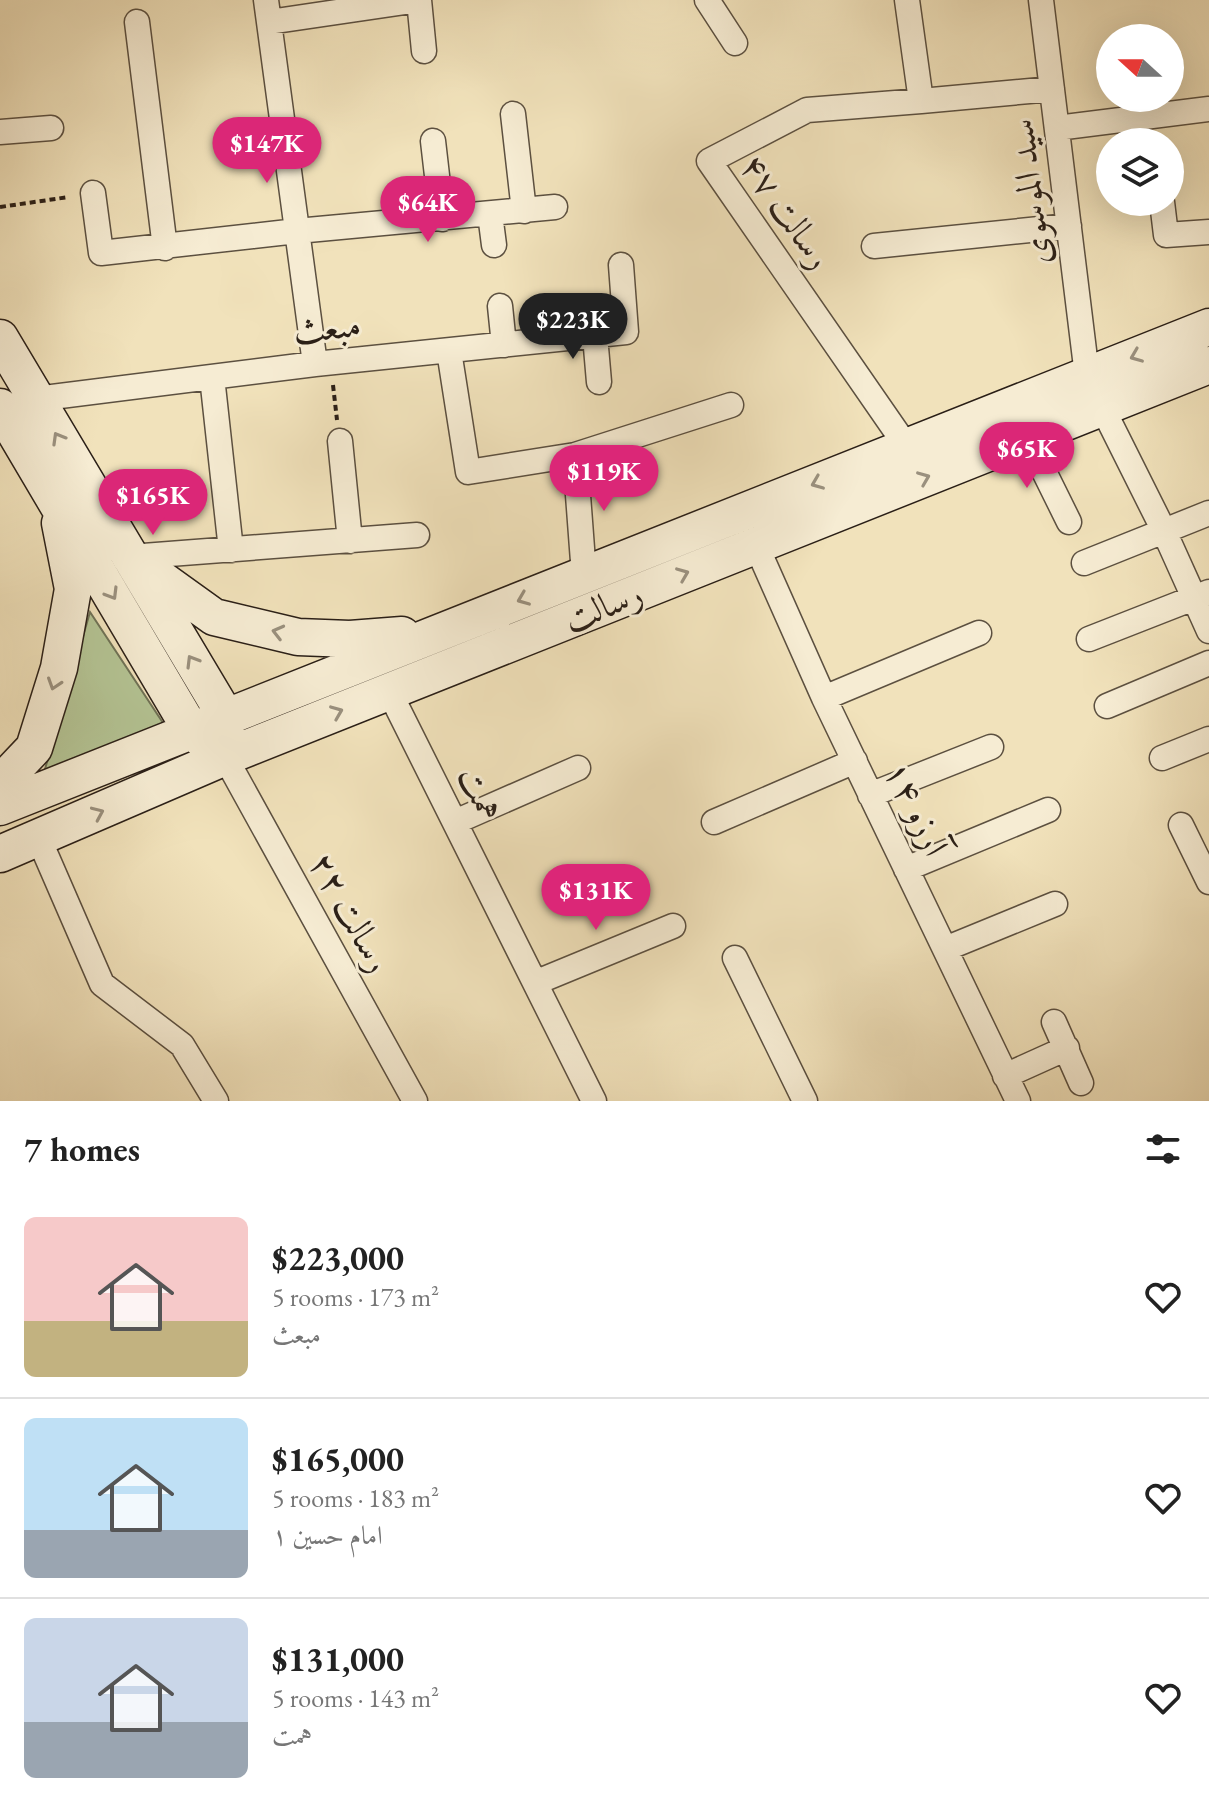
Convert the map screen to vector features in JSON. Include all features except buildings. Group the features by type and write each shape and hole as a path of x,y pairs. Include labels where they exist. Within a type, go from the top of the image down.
{"main road":[{"name":"رسالت","path":"0,854 225,757 1027,437 1094,391 1209,327"},
{"path":"0,338 226,717 225,757"},
{"name":"رسالت","path":"0,807 907,447 1094,391 1209,365"},
{"path":"0,407 191,730 225,757"},
{"path":"0,784 34,748 59,668 73,589 55,498"},
{"path":"130,557 214,617 298,637 350,639 439,633"}],"street":[{"path":"323,364 297,231 268,11 419,0 424,51"},
{"path":"707,0 735,43"},
{"path":"907,0 921,101 1052,89"},
{"name":"سید الموسوی","path":"1041,0 1069,226 1094,391 1164,531 1202,595 1209,631"},
{"path":"137,22 165,248"},
{"name":"رسالت ۴۷","path":"907,447 709,161 807,110 921,101"},
{"path":"1057,128 1209,109"},
{"path":"513,114 524,211"},
{"path":"0,132 51,128"},
{"path":"433,141 442,219"},
{"path":"93,193 101,253 555,207"},
{"path":"490,214 494,245"},
{"path":"1164,216 1166,235 1209,232"},
{"path":"874,246 1069,226"},
{"name":"مبعث","path":"36,399 626,332 621,265"},
{"path":"500,306 504,345"},
{"path":"595,336 599,382"},
{"path":"449,351 468,472 575,455 731,405"},
{"path":"212,377 231,550"},
{"path":"1027,437 1069,522"},
{"path":"340,441 350,541"},
{"path":"575,455 584,575"},
{"path":"1084,563 1209,513"},
{"path":"130,557 417,535"},
{"name":"۱۴ آرزو","path":"756,545 824,698 1018,1101"},
{"path":"1089,639 1202,595"},
{"path":"824,698 979,633"},
{"path":"1107,706 1209,663"},
{"name":"همت","path":"389,691 594,1101"},
{"path":"1162,758 1209,739"},
{"path":"870,795 991,747"},
{"name":"رسالت ۲۲","path":"225,757 415,1101"},
{"path":"714,822 855,761"},
{"path":"455,822 578,768"},
{"path":"906,869 1048,810"},
{"path":"1181,825 1209,882"},
{"path":"39,839 102,984 182,1045 216,1101"},
{"path":"945,949 1055,904"},
{"path":"537,982 673,926"},
{"path":"735,958 805,1101"},
{"path":"1054,1022 1081,1083"},
{"path":"1005,1076 1067,1048"}],"path":[{"path":"0,207 93,193"},
{"path":"323,364 340,441"}],"green space":[{"path":"90,612 167,729 43,776"}]}
